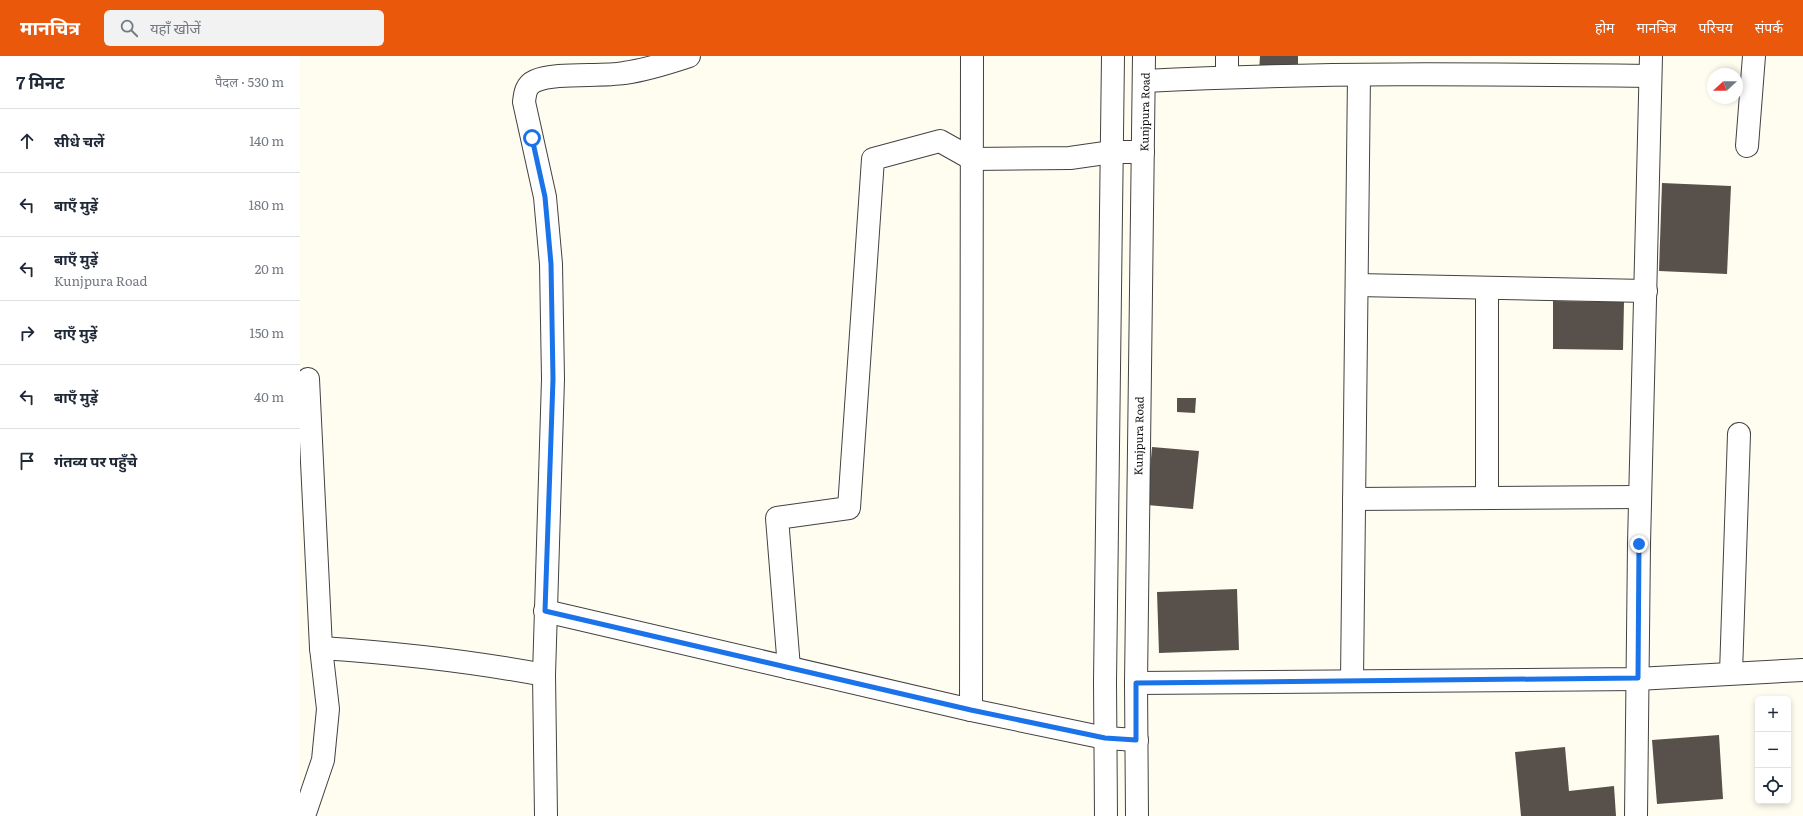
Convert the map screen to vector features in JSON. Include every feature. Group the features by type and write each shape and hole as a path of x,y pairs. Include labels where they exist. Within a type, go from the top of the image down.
{"street":[{"path":"546,816 544,675 553,379 551,264 545,197 524,102 525,90 534,82 546,78 623,73 656,66 689,56"},
{"path":"971,710 972,56"},
{"path":"1106,816 1105,738 1114,56"},
{"name":"Kunjpura Road","path":"1137,816 1136,683 1145,81 1144,56"},
{"path":"1747,146 1754,56"},
{"path":"1145,81 1227,66 1359,75 1474,65 1650,66 1646,291 1640,497 1636,816"},
{"path":"1352,680 1359,75"},
{"path":"789,668 777,518 849,508 873,159 940,141 972,159 1070,158 1112,152 1143,152"},
{"path":"1357,285 1646,291"},
{"path":"1487,288 1487,498"},
{"path":"304,816 323,760 328,710 321,648 308,379"},
{"path":"1731,674 1739,434"},
{"path":"1354,499 1640,497"},
{"path":"545,611 971,710 1105,738 1136,740"},
{"path":"321,648 403,653 464,661 544,675"},
{"path":"1136,683 1638,678 1803,670"}],"building":[{"path":"1260,56 1298,56 1298,74 1259,73"},
{"path":"1662,183 1731,186 1727,274 1659,271"},
{"path":"1553,301 1624,302 1623,350 1553,349"},
{"path":"1177,398 1196,398 1195,413 1177,412"},
{"path":"1152,447 1199,451 1193,509 1147,505"},
{"path":"1237,589 1239,650 1159,653 1157,592"},
{"path":"1719,735 1723,799 1657,804 1652,740"},
{"path":"1565,747 1569,791 1614,786 1616,816 1521,816 1515,752"}],"route":[{"path":"532,138 545,197 551,264 553,379 545,611 971,710 1105,738 1136,740 1136,683 1638,678 1639,544"}]}
